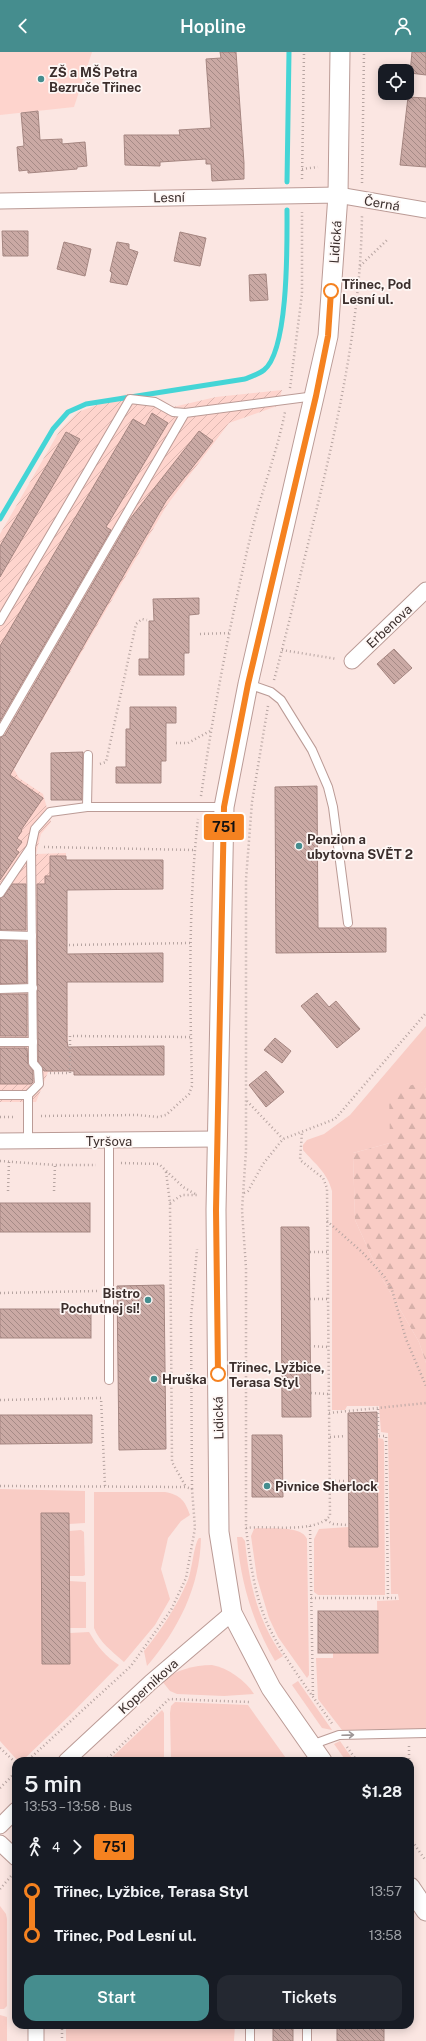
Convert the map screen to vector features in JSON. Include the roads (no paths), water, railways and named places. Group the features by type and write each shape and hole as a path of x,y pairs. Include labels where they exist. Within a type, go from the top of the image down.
{"street":[{"name":"Lidická","path":"319,1757 271,1688 232,1613 219,1532 217,1140 224,807 248,684 316,396 328,336 338,195 340,52"},
{"name":"Černá","path":"338,195 426,210"},
{"name":"Lesní","path":"0,201 338,195"},
{"name":"Erbenova","path":"352,661 426,590"},
{"name":"Tyršova","path":"0,1141 217,1140"},
{"name":"Kopernikova","path":"70,1757 151,1682 232,1613"},
{"path":"0,1826 12,1814"},
{"path":"0,1843 12,1854"},
{"path":"414,1893 426,1911"},
{"path":"36,2029 36,2041"}],"lane":[{"path":"0,621 130,399 155,402 172,412 185,413 316,396"},
{"path":"0,732 185,413"},
{"path":"248,684 271,692 281,700 312,750 328,787 333,807 348,923"},
{"path":"87,807 88,755"},
{"path":"28,1141 28,1095 38,1084 38,1069 34,1063 33,1042 31,847 35,829 50,812 87,807 224,807"},
{"path":"0,893 31,847"},
{"path":"0,935 32,936"},
{"path":"0,988 33,988"},
{"path":"0,1042 33,1042"},
{"path":"0,1095 28,1095"},
{"path":"109,1141 109,1380"},
{"path":"311,1745 339,1735 426,1733"},
{"path":"250,2029 250,2041"},
{"path":"307,2029 307,2041"}],"waterway":[{"path":"287,182 289,52"},
{"path":"0,519 53,429 68,412 86,404 245,379 264,370 272,359 278,341 282,319 285,294 287,210"}],"place":[{"name":"ZŠ a MŠ Petra Bezruče Třinec","path":"41,79"},
{"name":"Třinec, Pod Lesní ul.","path":"331,291"},
{"name":"Penzion a ubytovna SVĚT 2","path":"299,846"},
{"name":"Bistro Pochutnej si!","path":"148,1300"},
{"name":"Třinec, Lyžbice, Terasa Styl","path":"218,1374"},
{"name":"Hruška","path":"154,1379"},
{"name":"Pivnice Sherlock","path":"267,1486"}]}
